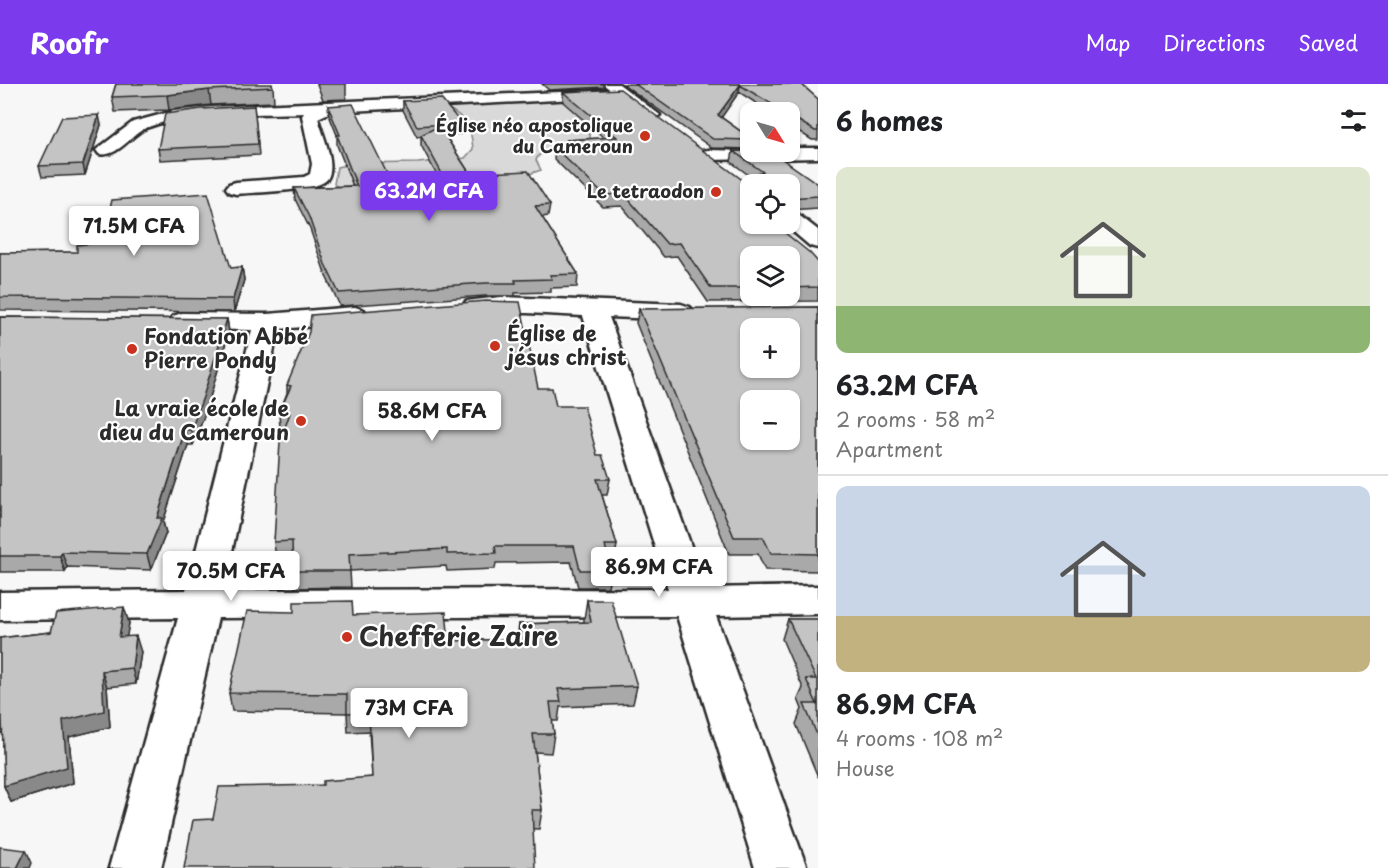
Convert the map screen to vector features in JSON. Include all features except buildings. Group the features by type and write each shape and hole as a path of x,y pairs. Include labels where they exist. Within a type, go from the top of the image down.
{"street":[{"path":"105,150 139,125 161,118 210,112 330,107 615,88 669,127"},
{"path":"236,188 307,182 320,177 321,164 310,116 330,107"},
{"path":"733,174 703,151 818,153"},
{"path":"800,226 818,241"},
{"path":"451,308 544,306 638,313 705,312"},
{"path":"593,309 781,868"},
{"path":"153,320 267,322 382,313"},
{"path":"135,868 202,602 267,322"},
{"path":"0,606 202,602 691,603 818,600"}],"shaded area":[{"path":"573,97 594,128 589,132 591,141 539,155 536,160 541,170 529,174 341,190 334,184 337,167 351,164 418,163 465,158 473,149 470,130 447,105"}],"place":[{"name":"Église néo apostolique du Cameroun","path":"645,136"},
{"name":"Le tetraodon","path":"716,192"},
{"name":"Église de jésus christ","path":"495,346"},
{"name":"Fondation Abbé Pierre Pondy","path":"132,349"},
{"name":"La vraie école de dieu du Cameroun","path":"301,421"},
{"name":"Chefferie Zaïre","path":"347,637"}]}
